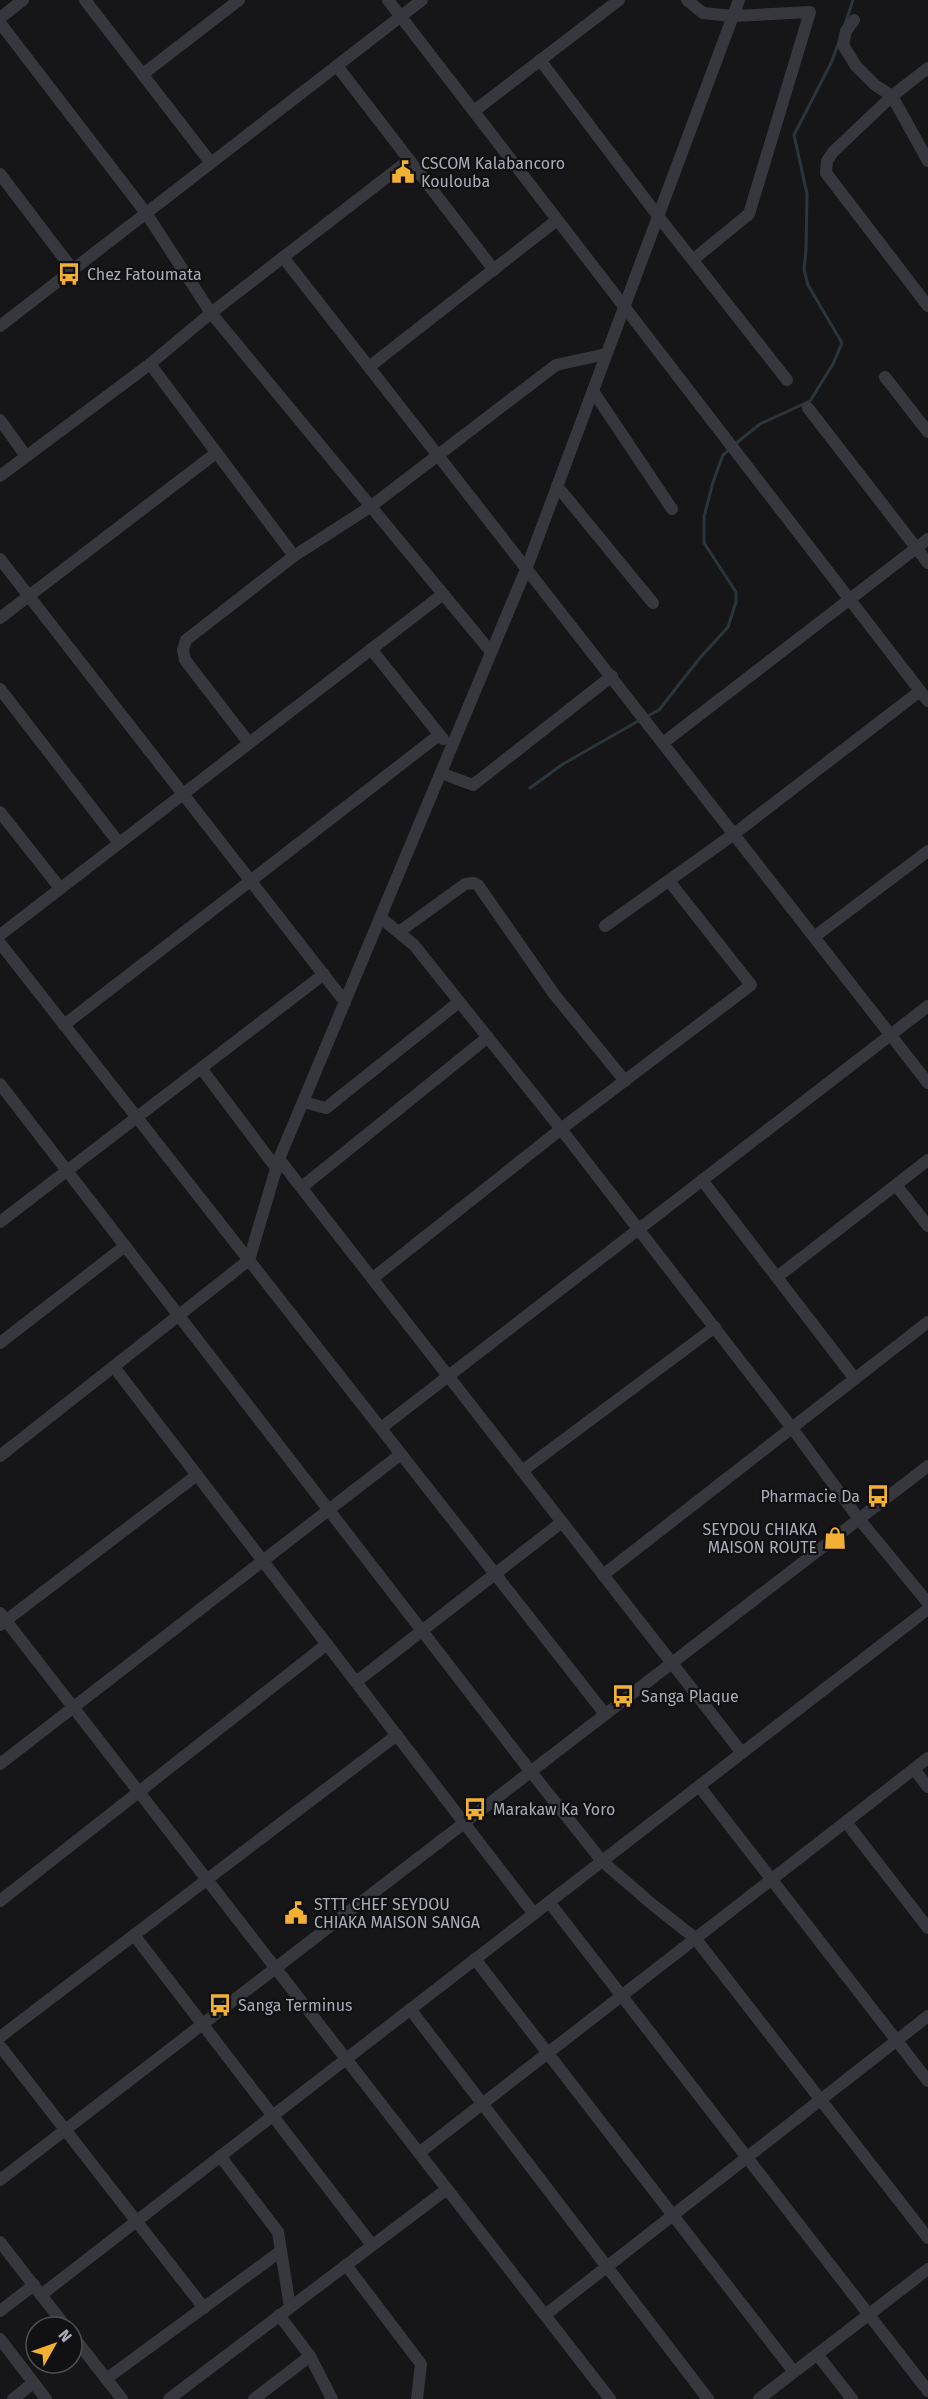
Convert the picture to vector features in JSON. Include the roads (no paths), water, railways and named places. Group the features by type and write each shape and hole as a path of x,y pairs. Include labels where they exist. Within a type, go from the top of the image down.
{"street":[{"path":"0,18 23,0"},
{"path":"85,0 211,163"},
{"path":"143,74 239,0"},
{"path":"388,0 924,696 605,926"},
{"path":"0,326 423,0"},
{"path":"474,111 619,0"},
{"path":"687,0 703,13 733,16 810,12 749,214 694,259"},
{"path":"0,1456 249,1260 278,1164 527,567 739,0"},
{"path":"854,20 846,31 843,45 856,66 875,85 892,96 928,161"},
{"path":"0,23 146,213 211,313 491,652"},
{"path":"540,60 658,216 787,380"},
{"path":"337,66 494,270"},
{"path":"928,68 892,96 833,152 827,161 826,173 928,306"},
{"path":"0,476 150,364 211,313 409,160"},
{"path":"0,174 73,270"},
{"path":"369,367 557,220"},
{"path":"283,257 928,1083"},
{"path":"249,743 185,660 186,640 294,556 370,507 556,365 606,354"},
{"path":"150,364 294,556"},
{"path":"885,377 928,432"},
{"path":"593,391 672,509"},
{"path":"808,408 928,563"},
{"path":"0,420 26,456"},
{"path":"0,618 216,453"},
{"path":"557,486 653,603"},
{"path":"663,743 928,539"},
{"path":"0,558 345,1002"},
{"path":"0,935 443,594"},
{"path":"370,649 452,748"},
{"path":"441,773 473,785 612,676"},
{"path":"0,689 119,843"},
{"path":"64,1025 439,735"},
{"path":"0,812 60,888"},
{"path":"814,937 928,851"},
{"path":"373,1278 561,1129 751,985 669,881"},
{"path":"399,932 465,884 478,885 554,994 625,1081"},
{"path":"381,918 414,945 488,1037 715,1327 859,1519 928,1603"},
{"path":"0,943 605,1714"},
{"path":"0,1222 324,974"},
{"path":"303,1102 326,1108 459,1002"},
{"path":"381,1428 928,1006"},
{"path":"302,1187 488,1037"},
{"path":"201,1068 278,1164 302,1187 742,1753"},
{"path":"0,1084 602,1861 695,1938 928,2238"},
{"path":"777,1277 928,1160"},
{"path":"702,1180 855,1379"},
{"path":"896,1185 928,1226"},
{"path":"0,1343 125,1246"},
{"path":"603,1575 928,1322"},
{"path":"522,1471 715,1327"},
{"path":"114,1367 534,1914"},
{"path":"0,1764 401,1454"},
{"path":"0,2180 928,1466"},
{"path":"197,1475 2,1619 74,1707 610,2399"},
{"path":"356,1682 562,1522"},
{"path":"0,2311 37,2290 136,2221 928,1609"},
{"path":"0,1901 327,1644"},
{"path":"0,2037 397,1735"},
{"path":"419,2153 928,1758"},
{"path":"914,1769 928,1787"},
{"path":"699,1786 928,2081"},
{"path":"846,1822 928,1928"},
{"path":"549,1902 928,2391"},
{"path":"134,1935 372,2245"},
{"path":"475,1959 794,2372"},
{"path":"410,2009 708,2399"},
{"path":"545,2315 928,2016"},
{"path":"0,2046 204,2308"},
{"path":"220,2156 278,2232 290,2307"},
{"path":"169,2399 447,2188"},
{"path":"0,2242 57,2315"},
{"path":"106,2379 281,2251"},
{"path":"346,2265 421,2364 417,2399"},
{"path":"759,2399 928,2269"},
{"path":"279,2315 310,2356 332,2399"},
{"path":"0,2339 46,2399"},
{"path":"84,2351 122,2399"},
{"path":"817,2354 852,2399"},
{"path":"254,2399 310,2356"},
{"path":"13,2399 33,2383"}],"waterway":[{"path":"845,24 853,0"},
{"path":"735,444 760,424 810,401 833,364 842,343 808,285 804,269 807,194 794,135 831,63 839,42"},
{"path":"646,717 659,710 699,659 728,627 736,602 736,592 704,543 704,517 713,482 723,455 730,449"},
{"path":"530,788 563,764 640,720"}],"place":[{"name":"CSCOM Kalabancoro Koulouba","path":"403,172"},
{"name":"Chez Fatoumata","path":"69,274"},
{"name":"Pharmacie Da","path":"878,1496"},
{"name":"SEYDOU CHIAKA MAISON ROUTE","path":"835,1538"},
{"name":"Sanga Plaque","path":"623,1696"},
{"name":"Marakaw Ka Yoro","path":"475,1809"},
{"name":"STTT CHEF SEYDOU CHIAKA MAISON SANGA","path":"296,1913"},
{"name":"Sanga Terminus","path":"220,2005"}]}
